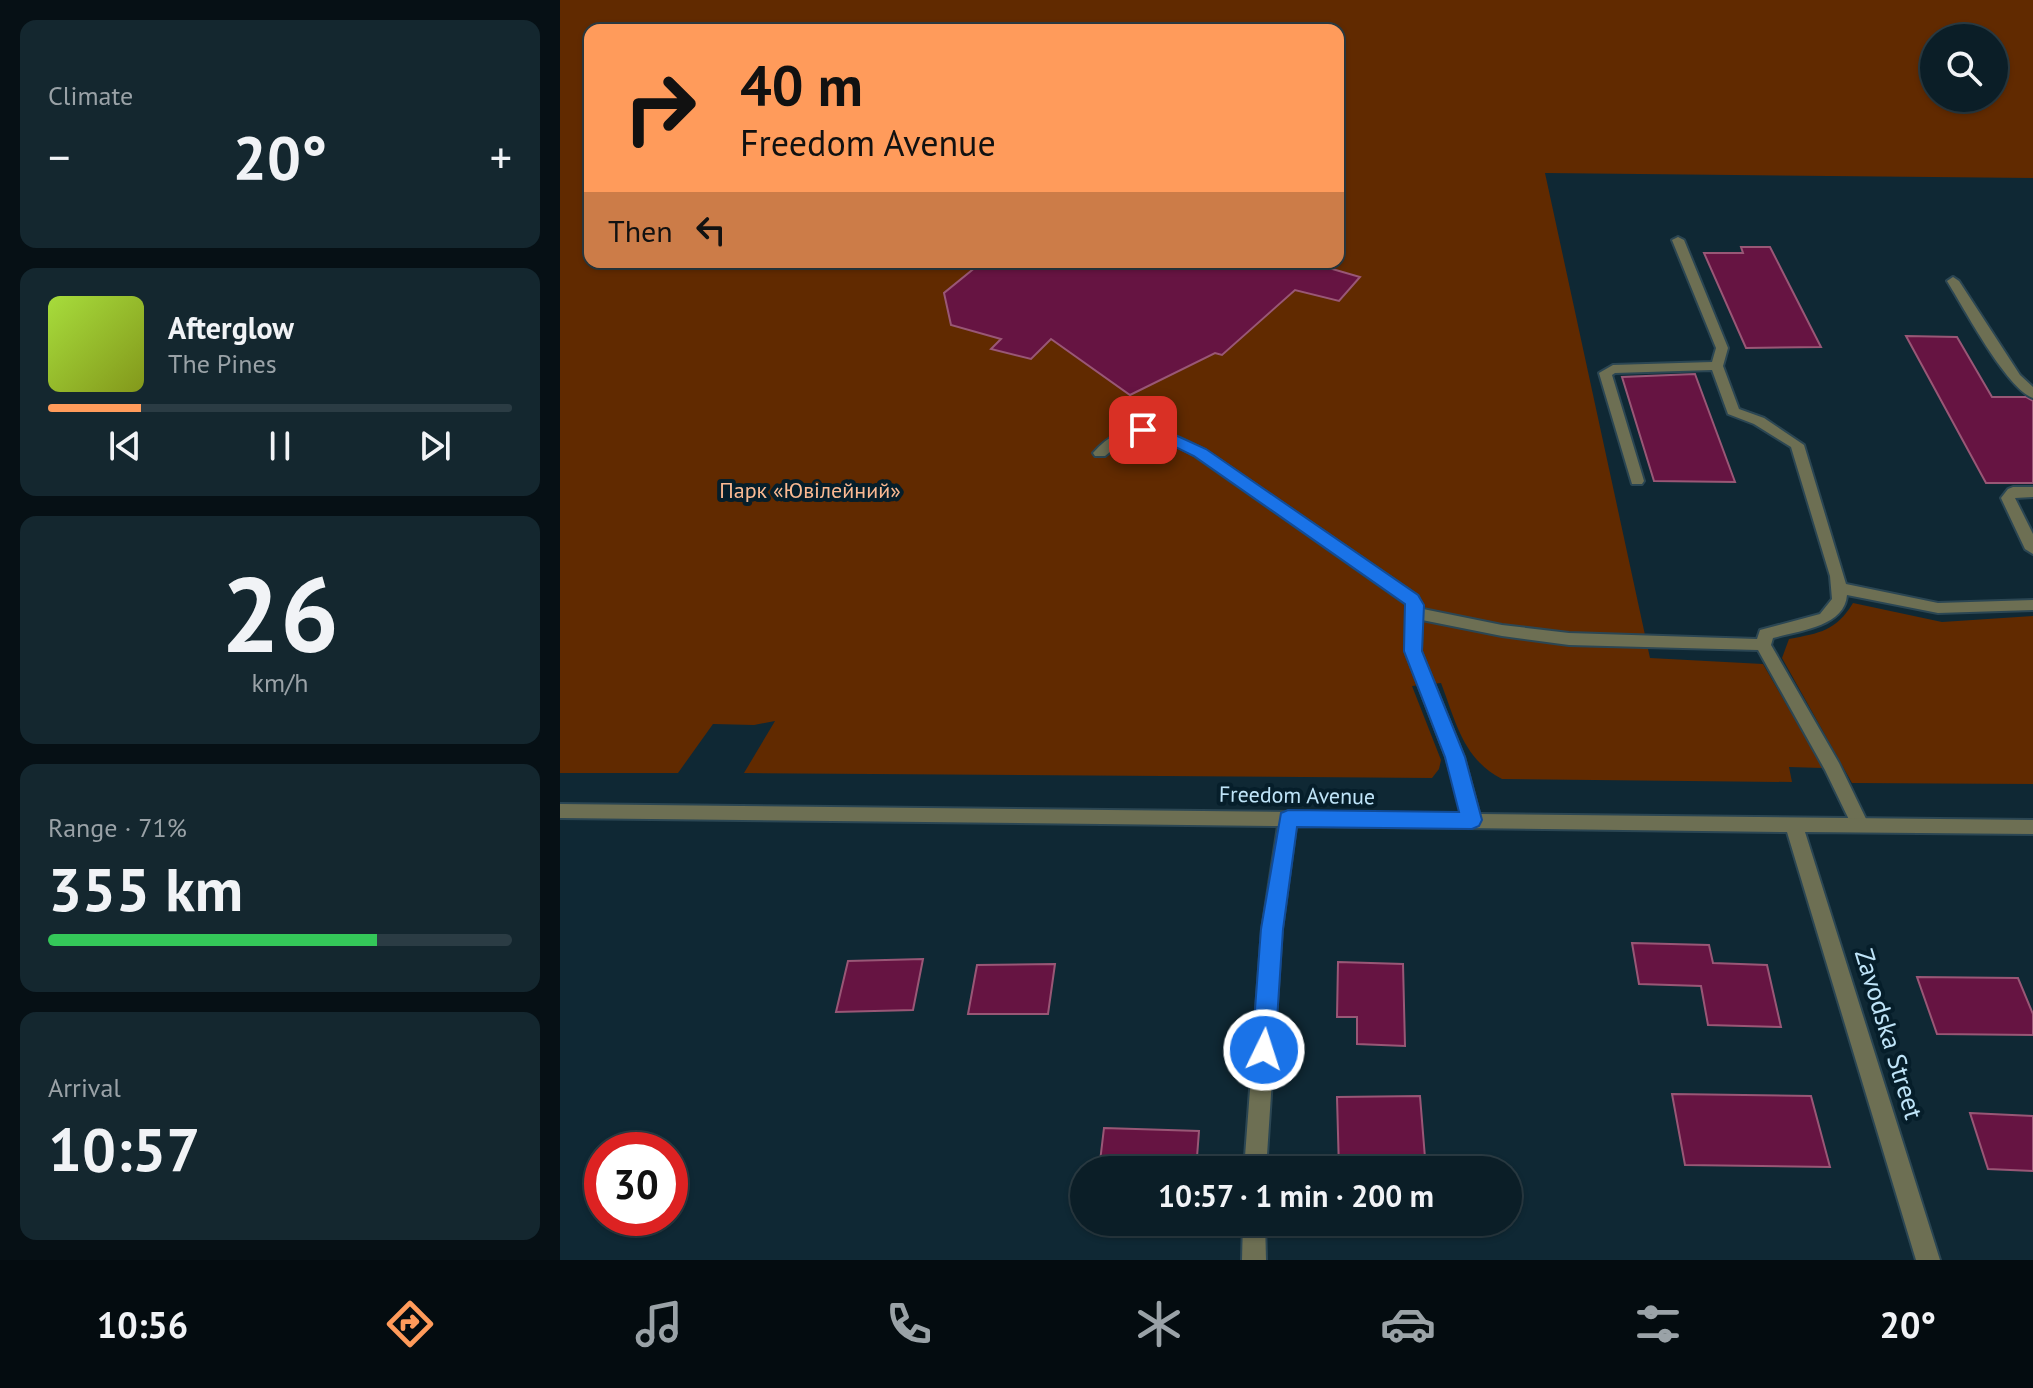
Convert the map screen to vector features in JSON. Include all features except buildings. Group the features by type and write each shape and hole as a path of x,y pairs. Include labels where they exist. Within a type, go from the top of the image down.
{"street":[{"path":"1678,240 1722,348 1717,366 1733,411 1759,421 1797,445 1840,600 1825,618 1766,634 1763,645 1833,768 1860,825"},
{"path":"1953,281 2015,378 2033,394"},
{"path":"1637,481 1605,373 1613,369 1717,366"},
{"path":"1100,453 1125,434 1143,430 1176,440 1200,453 1412,600 1415,613 1413,651 1455,757 1472,820"},
{"path":"2033,492 2013,492 2008,498 2033,549"},
{"path":"1839,588 1938,608 2033,605"},
{"path":"1415,613 1495,632 1591,641 1763,645"},
{"name":"Freedom Avenue","path":"562,816 1472,820 2033,827"},
{"path":"1256,1156 1272,929 1288,819"},
{"name":"Zavodska Street","path":"1794,825 1928,1260"},
{"path":"1254,1236 1254,1260"}],"green space":[{"name":"Парк «Ювілейний»","path":"560,0 2033,0 2033,178 1545,173 1650,658 1763,664 1823,768 1789,767 1792,782 1502,779 1478,761 1462,738 1441,683 1412,686 1441,760 1432,778 744,773 775,721 754,725 713,724 678,773 560,773"},
{"path":"1853,603 1942,622 2033,616 2033,784 1852,783 1782,658 1789,639 1826,629 1840,620"}],"route":[{"path":"1143,430 1157,432 1200,453 1412,600 1415,605 1413,651 1455,757 1472,820 1288,819 1272,929 1264,1050"}]}
